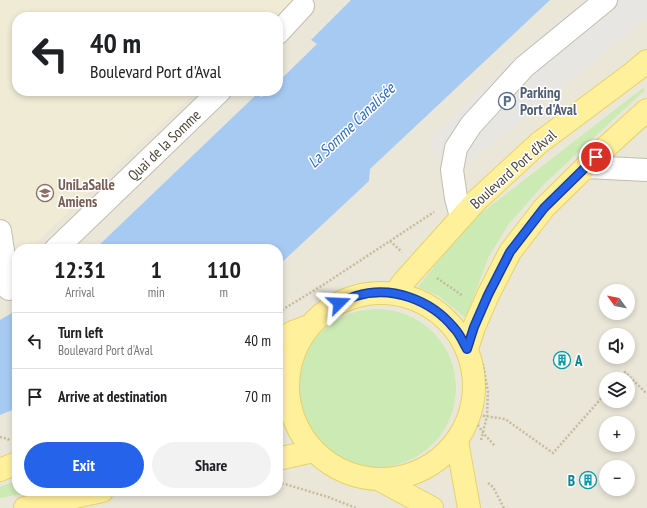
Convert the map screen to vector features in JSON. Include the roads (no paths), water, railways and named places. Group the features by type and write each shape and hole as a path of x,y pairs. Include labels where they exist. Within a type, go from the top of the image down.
{"main road":[{"name":"Boulevard Port d'Aval","path":"395,293 476,201 539,143 647,61"},
{"path":"474,354 455,328 439,312 418,300 395,293 376,293 357,296 339,303 323,313 309,326 295,350 288,376 289,404 298,429 313,452 332,467 355,477 380,480 409,476 423,470 441,458 457,442 465,428 480,421 474,377 474,354 474,327 488,295 510,252 544,208 647,110"},
{"path":"283,338 293,332 309,326"},
{"path":"457,442 471,480 469,508"},
{"path":"283,457 313,452"},
{"path":"0,470 12,465"},
{"path":"380,480 432,508"},
{"path":"25,508 79,496"}],"street":[{"path":"461,217 456,198 452,170 456,148 471,125 524,67 606,0"},
{"path":"283,28 303,6"},
{"name":"Quai de la Somme","path":"61,244 215,96"},
{"path":"586,167 647,170"},
{"path":"0,231 9,290"}],"water":[{"name":"La Somme Canalisée","path":"351,0 550,0 370,169 369,181 283,261 283,244 100,244 255,96 283,96 283,77 317,44 311,40"},
{"path":"12,313 12,410 0,415 0,320"}],"place":[{"name":"Parking Port d'Aval","path":"507,101"},
{"name":"UniLaSalle Amiens","path":"45,193"},
{"name":"A","path":"562,360"},
{"name":"B","path":"588,480"}]}
